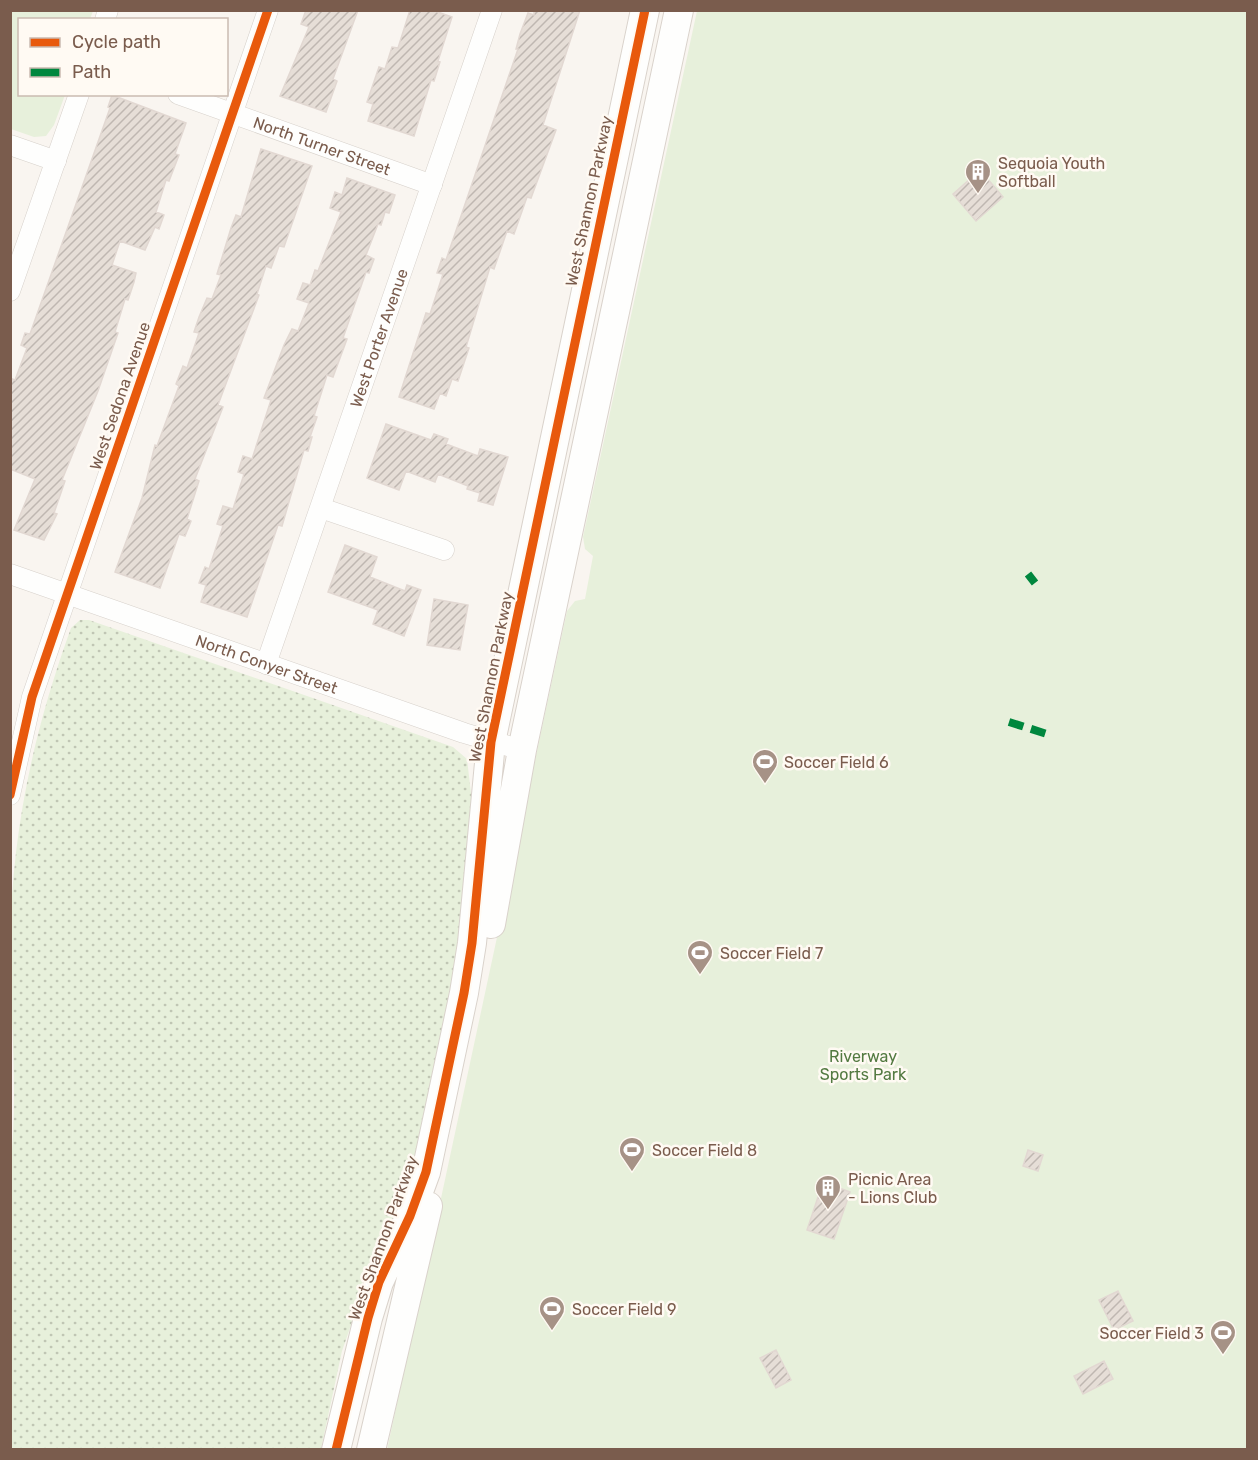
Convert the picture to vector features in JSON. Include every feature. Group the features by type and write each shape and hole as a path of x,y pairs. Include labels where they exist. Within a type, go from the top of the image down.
{"street":[{"name":"West Sedona Avenue","path":"10,795 32,698 268,10"},
{"name":"West Porter Avenue","path":"266,664 492,10"},
{"name":"West Shannon Parkway","path":"336,1449 368,1318 380,1282 410,1216 426,1172 471,953 491,742 645,10"},
{"name":"West Shannon Parkway","path":"371,1449 494,911 522,750 679,10"},
{"path":"10,291 78,96"},
{"name":"North Turner Street","path":"183,96 432,185"},
{"path":"10,146 56,161"},
{"path":"558,582 549,564 548,541 574,417 566,390"},
{"path":"321,508 444,550"},
{"name":"North Conyer Street","path":"10,574 491,742 522,750"}],"green space":[{"path":"10,11 93,11 90,18 18,18 18,96 65,96 54,125 46,136 34,137 11,129"},
{"name":"Riverway Sports Park","path":"697,11 1247,11 1247,1449 387,1450 567,611 575,601 585,599 593,556 585,549 583,537"},
{"path":"80,620 89,620 453,747 467,759 474,819 454,986 410,1192 358,1305 342,1351 321,1449 11,1450 10,1170 14,1085 10,943 15,861 27,783 46,706 71,628"}],"building":[{"path":"306,10 358,10 333,79 337,81 326,112 280,96 309,27 301,24"},
{"path":"410,10 432,10 452,17 434,81 431,80 414,136 368,121 373,104 367,102 379,67 385,69 392,47 398,48"},
{"path":"534,10 580,10 543,125 556,130 531,198 527,197 514,234 507,231 494,269 490,267 458,381 452,379 446,396 440,393 434,409 399,397 426,313 430,314 443,274 437,273 442,258 446,260 518,49 516,49 520,34 528,13 534,15"},
{"path":"112,96 115,96 186,123 175,154 179,155 169,181 166,180 156,212 164,215 159,229 155,227 145,250 120,241 112,265 136,273 134,282 128,300 125,299 115,332 118,333 98,391 62,480 65,481 54,513 57,514 44,540 14,530 35,479 10,469 10,378 15,380 27,348 21,345 25,333 30,334 110,108 108,107"},
{"path":"261,149 312,166 284,247 279,246 271,268 266,266 257,294 259,295 218,405 223,407 195,479 199,481 187,519 191,521 185,536 179,534 160,588 115,572 142,498 155,445 157,446 179,386 176,384 183,366 187,368 199,333 194,332 199,317 207,298 212,299 221,275 217,274 231,228 236,215 241,217"},
{"name":"Sequoia Youth Softball","path":"980,170 1003,197 976,221 953,194"},
{"path":"347,178 395,195 389,213 385,212 381,225 378,224 366,255 374,259 369,273 366,272 343,338 347,339 333,377 327,375 314,416 317,417 308,451 304,450 282,526 278,525 247,617 201,602 206,585 199,583 205,567 209,569 223,526 217,524 223,506 233,509 244,474 238,472 243,456 252,459 271,400 264,398 284,345 292,329 298,331 309,303 297,299 303,283 310,285 315,270 318,271 341,212 330,208 335,192 342,195"},
{"path":"386,424 431,440 434,434 448,439 446,444 478,456 480,449 508,457 493,505 478,501 480,493 467,489 468,486 438,474 435,482 406,471 399,490 367,478"},
{"path":"345,545 377,557 370,577 405,591 407,585 421,590 404,636 373,624 378,610 328,592"},
{"path":"434,599 468,605 460,650 427,645"},
{"path":"1028,1150 1043,1155 1038,1171 1023,1166"},
{"name":"Picnic Area - Lions Club","path":"823,1182 850,1192 834,1239 807,1230"},
{"path":"1118,1291 1133,1321 1114,1330 1099,1300"},
{"path":"776,1350 791,1380 776,1388 760,1358"},
{"path":"1104,1361 1113,1379 1083,1394 1074,1376"}],"marked path":[{"path":"1028,574 1035,583"},
{"path":"1009,722 1047,734"}],"cycle path":[{"path":"10,795 32,697 268,10"},
{"path":"336,1450 379,1282 410,1216 426,1172 464,993 472,943 491,742 645,10"}],"place":[{"name":"Sequoia Youth Softball","path":"978,195"},
{"name":"Soccer Field 6","path":"765,785"},
{"name":"Soccer Field 7","path":"700,976"},
{"name":"Soccer Field 8","path":"632,1173"},
{"name":"Picnic Area - Lions Club","path":"828,1211"},
{"name":"Soccer Field 9","path":"552,1332"},
{"name":"Soccer Field 3","path":"1223,1356"}]}
